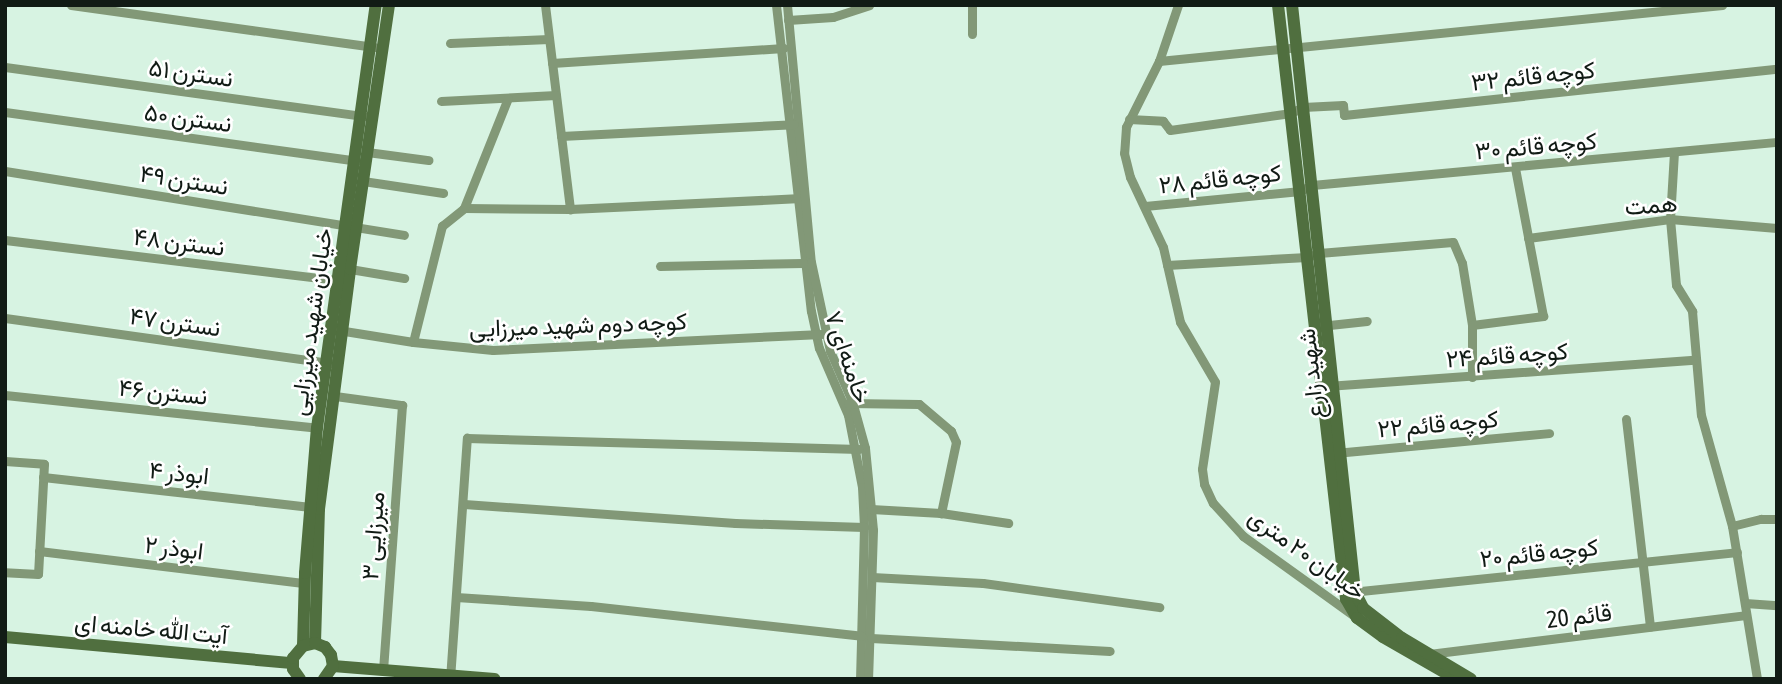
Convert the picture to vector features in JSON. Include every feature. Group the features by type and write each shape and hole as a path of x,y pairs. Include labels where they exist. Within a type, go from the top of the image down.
{"street":[{"path":"71,5 377,48"},
{"name":"خیابان شهید میرزایی","path":"376,5 377,48"},
{"name":"خیابان شهید میرزایی","path":"309,644 304,583 317,428 334,363 366,116 377,48 389,5"},
{"path":"545,5 570,209"},
{"name":"خامنه‌ای ۷","path":"776,5 786,48 801,198 821,335"},
{"name":"خامنه‌ای ۷","path":"786,48 787,5"},
{"path":"788,20 833,17 869,5"},
{"path":"972,5 972,34"},
{"name":"خیابان ۲۰ متری","path":"1178,5 1159,61 1129,119 1124,153 1130,177 1163,247 1180,322 1215,382 1202,469 1204,484 1213,503 1243,536 1357,618 1371,614"},
{"name":"شهید زارع","path":"1278,5 1290,49 1350,592 1357,618 1382,637 1455,679"},
{"name":"شهید زارع","path":"1290,49 1292,5"},
{"path":"1159,61 1722,5"},
{"path":"450,43 549,39"},
{"path":"552,63 786,48"},
{"name":"نسترن ۵۱","path":"5,67 366,116"},
{"name":"کوچه قائم ۳۲","path":"1297,110 1343,104 1343,115 1777,69"},
{"path":"441,101 556,95"},
{"path":"413,342 442,226 464,208 508,98"},
{"path":"1129,119 1163,121 1170,130 1297,110"},
{"name":"نسترن ۵۰","path":"5,112 362,158 428,160"},
{"path":"561,136 794,124"},
{"name":"کوچه قائم ۳۰","path":"1306,188 1777,142"},
{"path":"1674,152 1670,219 1676,285 1692,311 1694,360 1701,415 1732,526 1757,679"},
{"name":"خیابان شهید میرزایی","path":"351,226 363,181 362,158"},
{"path":"1472,325 1543,316 1515,168"},
{"name":"نسترن ۴۹","path":"5,171 404,235"},
{"path":"363,181 443,193"},
{"name":"کوچه قائم ۲۸","path":"1145,206 1306,188"},
{"path":"464,208 570,209 801,198"},
{"name":"خامنه‌ای ۷","path":"801,198 803,263 821,335 848,403 871,509 872,577 860,679"},
{"name":"همت","path":"1528,238 1670,219 1777,228"},
{"name":"نسترن ۴۸","path":"5,240 345,277 404,278"},
{"path":"1167,265 1453,242 1462,263 1472,325 1472,377"},
{"path":"660,266 803,263"},
{"name":"نسترن ۴۷","path":"5,318 334,363"},
{"path":"1321,326 1367,321"},
{"name":"کوچه دوم شهید میرزایی","path":"338,330 413,342 493,350 821,335"},
{"name":"کوچه قائم ۲۴","path":"1328,386 1694,360"},
{"name":"خیابان شهید میرزایی","path":"309,644 319,509 335,396 334,363"},
{"name":"نسترن ۴۶","path":"5,395 317,428"},
{"name":"میرزایی ۳","path":"335,396 402,405 383,669"},
{"path":"848,403 919,404 951,430 956,442 941,513"},
{"path":"1626,419 1650,627"},
{"name":"کوچه قائم ۲۲","path":"1335,453 1549,433"},
{"path":"450,677 467,438 860,449"},
{"name":"خامنه‌ای ۷","path":"860,449 868,679"},
{"path":"5,461 44,464 38,573 5,572"},
{"name":"ابوذر ۴","path":"43,477 310,507"},
{"path":"464,504 735,523 864,527"},
{"path":"871,509 941,513 1008,523"},
{"path":"1732,526 1777,519"},
{"name":"ابوذر ۲","path":"39,551 304,583"},
{"name":"کوچه قائم ۲۰","path":"1350,592 1737,552"},
{"path":"872,577 983,583 1159,607"},
{"name":"شهید زارع","path":"1350,592 1371,614 1471,679"},
{"path":"456,597 591,606 866,637 1110,652"},
{"path":"1745,603 1777,605"},
{"name":"قائم 20","path":"1416,656 1746,615"},
{"name":"آیت الله خامنه ای","path":"5,637 292,663"},
{"path":"300,679 292,663 295,653 309,644 328,651 332,666 324,679"},
{"path":"332,666 494,679"}]}
